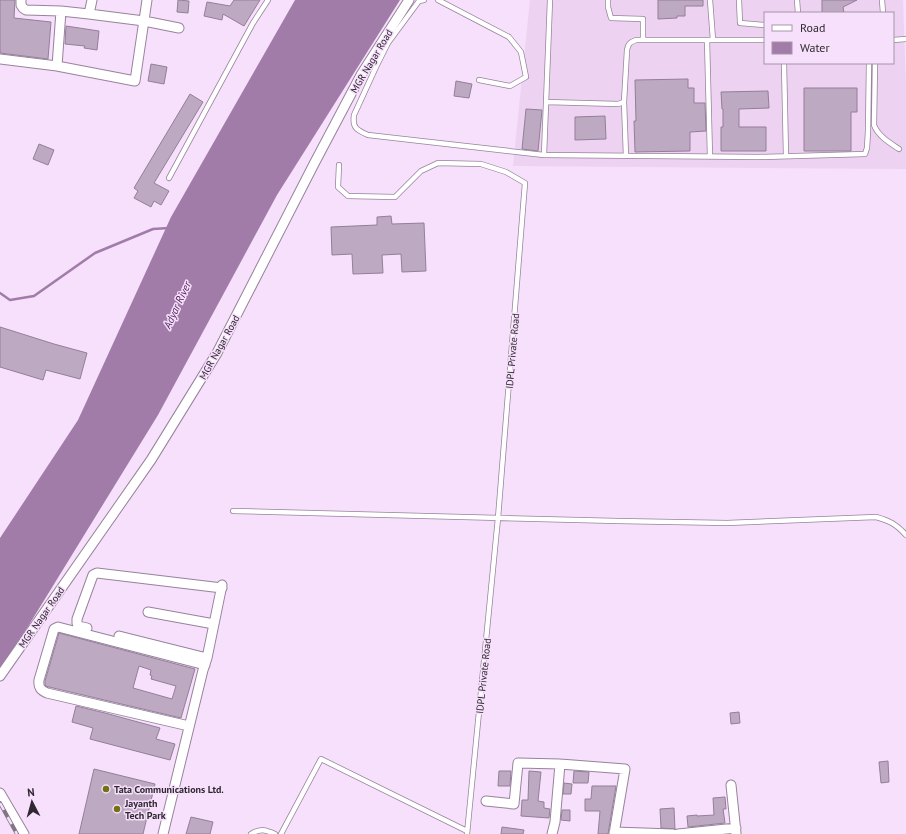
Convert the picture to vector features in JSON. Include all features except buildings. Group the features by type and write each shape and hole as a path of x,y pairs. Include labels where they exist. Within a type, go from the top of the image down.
{"street":[{"path":"21,0 21,5 26,10 61,10 179,28"},
{"path":"89,14 92,0"},
{"path":"0,59 57,66 135,81 147,0"},
{"name":"MGR Nagar Road","path":"0,676 151,460 217,353 361,75 409,0"},
{"path":"57,66 61,10"},
{"path":"163,834 206,661 222,586 97,573 93,574 77,619 78,626 206,661"},
{"path":"148,612 214,624"},
{"path":"189,726 47,693 38,685 39,680 54,629 58,627 206,661"},
{"path":"486,802 514,804 518,763 560,764 625,769 614,833 673,834"},
{"path":"552,834 555,822 560,764"},
{"path":"678,834 736,831 731,784"},
{"path":"0,792 24,834"}],"lane":[{"path":"169,178 253,23 268,0"},
{"path":"424,0 419,1 388,43 354,115 353,122 356,128 368,135 544,155 758,157 865,154 867,148 868,131 869,64"},
{"path":"438,0 509,37 521,52 526,77 510,86 479,80"},
{"path":"544,155 550,0"},
{"path":"608,0 611,18 643,19 643,40"},
{"path":"710,0 713,40"},
{"path":"739,0 740,23 764,24"},
{"path":"797,0 798,12"},
{"path":"882,0 882,12"},
{"path":"894,40 906,39"},
{"path":"626,156 624,102 625,69 628,44 636,40 764,40"},
{"path":"707,40 710,157"},
{"path":"784,64 786,156"},
{"path":"875,64 874,125 876,130 899,150"},
{"path":"546,102 618,104 624,102"},
{"name":"IDPL Private Road","path":"339,165 338,187 348,196 395,197 421,171 438,162 481,164 506,172 525,184 498,518 467,832"},
{"path":"233,511 618,522 727,523 876,517 898,526 906,535"},
{"path":"281,834 321,759 467,832"},
{"path":"252,834 256,830 262,830 275,834"}],"shaded area":[{"path":"530,0 903,0 906,89 906,169 513,166"}],"water":[{"name":"Adyar River","path":"295,0 400,0 277,195 158,415 0,672 0,538 78,420 171,217"}],"waterway":[{"path":"0,293 10,300 34,296 95,253 153,229 169,228"}],"railway":[{"path":"0,803 17,834"}],"place":[{"name":"Tata Communications Ltd.","path":"106,789"},
{"name":"Jayanth Tech Park","path":"117,809"}]}
